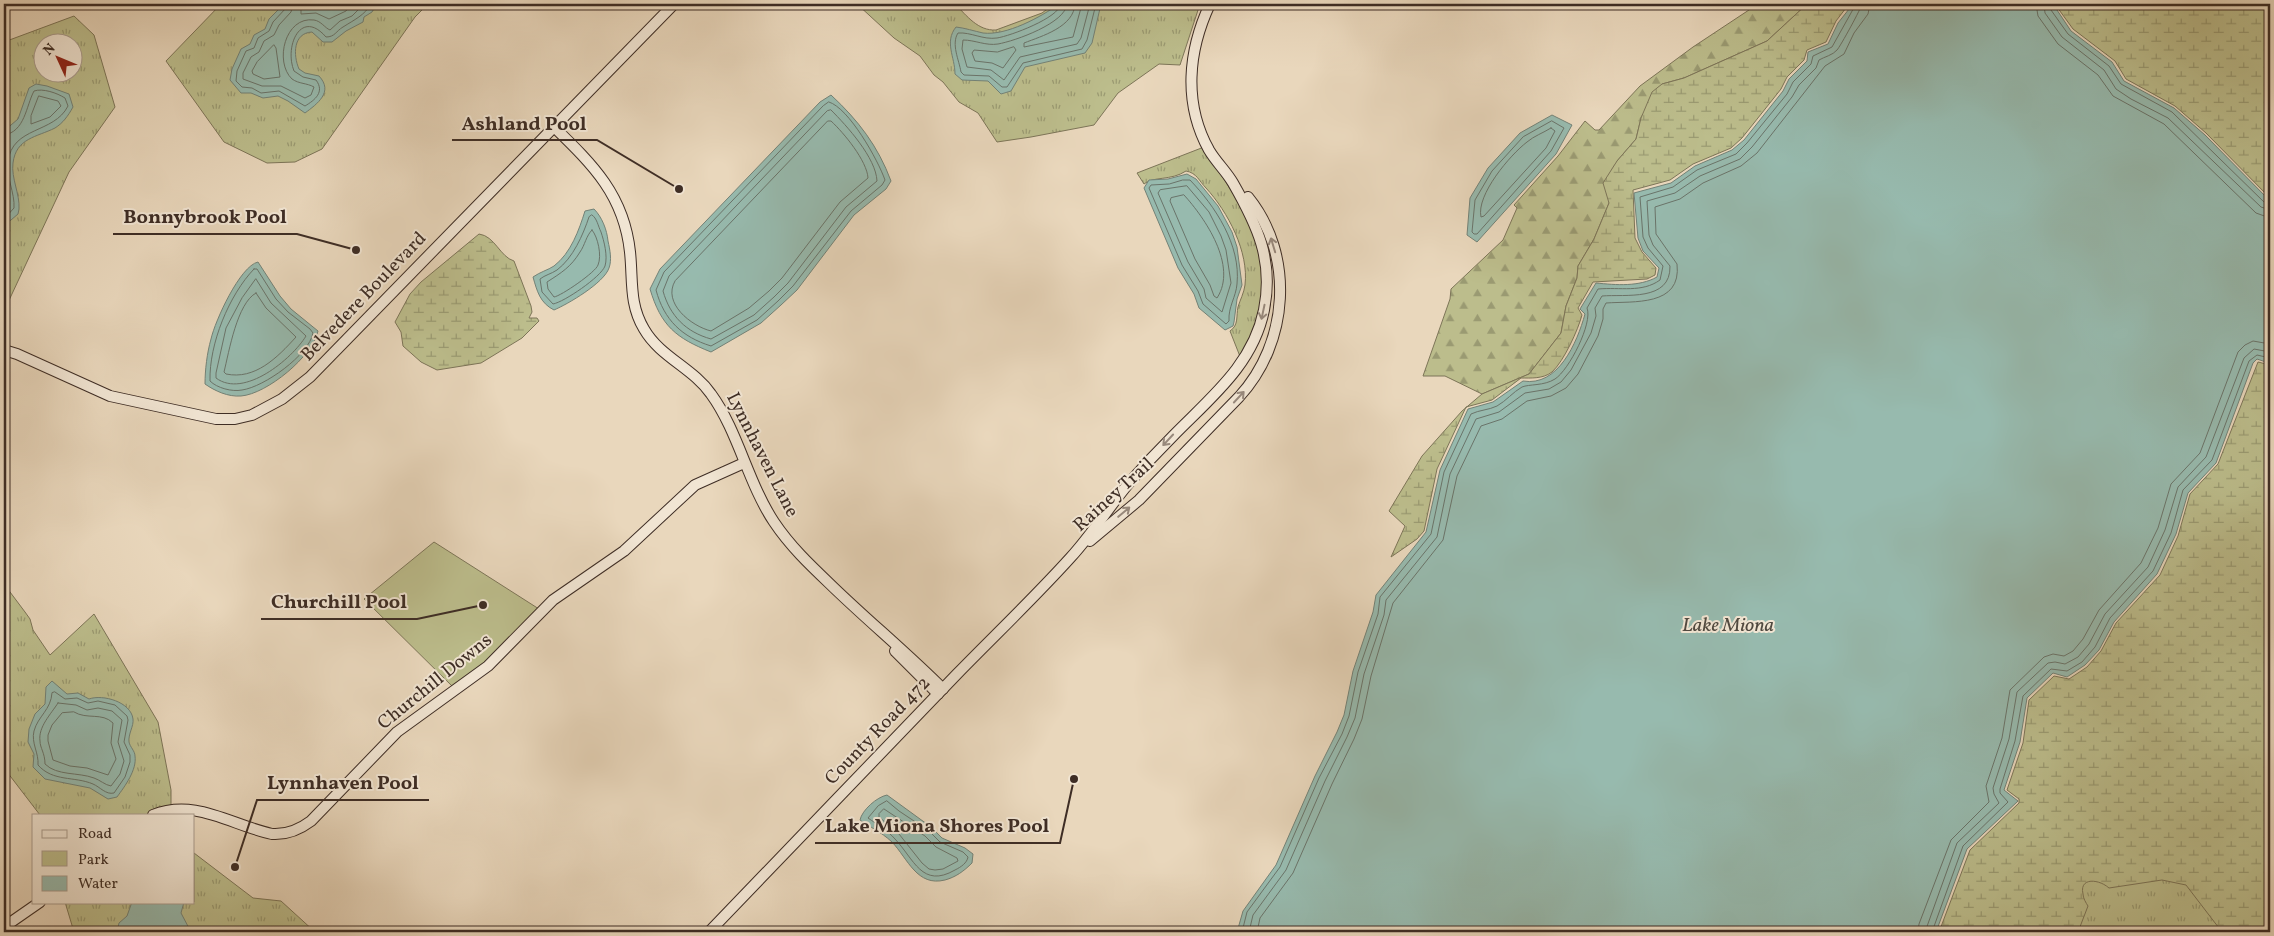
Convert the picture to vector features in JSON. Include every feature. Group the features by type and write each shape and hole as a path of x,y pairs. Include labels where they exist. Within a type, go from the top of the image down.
{"street":[{"name":"Belvedere Boulevard","path":"4,350 17,354 93,389 127,401 216,419 234,419 252,415 282,399 310,377 674,4"},
{"name":"Rainey Trail","path":"1074,554 1130,483 1171,437 1230,378 1246,357 1263,315 1266,295 1265,257 1260,237 1252,215 1205,143 1192,99 1192,56 1199,30 1210,4"},
{"name":"Lynnhaven Lane","path":"554,127 596,170 617,202 628,238 633,302 645,331 661,350 699,380 710,392 720,408 760,500 783,535 803,558 882,634 900,657 940,691"},
{"name":"Rainey Trail","path":"1074,554 1139,500 1239,397 1252,382 1268,349 1279,310 1280,286 1278,266 1272,241 1260,214 1250,198 1233,184"},
{"name":"Churchill Downs","path":"156,814 172,809 190,809 272,834 284,834 298,830 311,821 397,732 488,666 553,600 624,551 695,485 744,463"},
{"name":"County Road 472","path":"709,932 1074,554"},
{"path":"4,927 37,904"}],"green space":[{"path":"221,4 428,4 415,17 322,149 295,162 267,163 224,142 166,61"},
{"path":"857,4 955,4 968,18 978,25 990,30 996,30 1042,13 1054,4 1200,4 1180,65 1159,64 1118,93 1094,125 997,142 978,113 959,102 943,82 934,75 920,56 894,38"},
{"path":"1758,4 1807,4 1767,41 1684,78 1662,84 1641,118 1636,139 1617,161 1609,203 1594,239 1578,266 1577,278 1566,306 1561,333 1529,374 1482,394 1445,376 1423,376 1450,299 1451,289 1503,240 1517,208 1514,205 1558,156 1585,121 1595,130 1599,130 1640,86 1693,47"},
{"path":"1807,4 1849,4 1836,21 1826,42 1807,50 1804,60 1787,77 1781,89 1742,138 1731,148 1693,164 1670,180 1633,190 1635,238 1642,252 1656,268 1655,275 1647,279 1593,282 1578,308 1582,315 1574,337 1561,361 1552,372 1541,377 1521,378 1492,400 1467,407 1482,394 1529,374 1561,333 1566,306 1577,278 1578,266 1594,239 1609,203 1603,183 1617,161 1636,139 1641,118 1652,92 1662,84 1684,78 1767,41"},
{"path":"2057,4 2270,4 2270,198 2206,133 2175,106 2126,79 2115,61 2073,29 2057,7"},
{"path":"74,16 94,35 115,107 69,172 4,311 4,42"},
{"path":"1204,147 1253,226 1264,276 1260,314 1241,359 1230,331 1236,323 1238,307 1244,288 1244,259 1229,221 1214,198 1193,174 1186,171 1144,184 1137,173"},
{"path":"479,234 489,238 509,259 514,261 531,306 532,312 529,318 537,318 539,321 522,338 481,363 437,370 421,362 403,346 401,332 395,322 410,294 421,282"},
{"path":"2258,362 2270,365 2270,932 2222,932 2186,885 2162,880 2109,888 2095,881 2087,882 2083,888 2088,906 2078,932 1939,932 1970,850 2019,803 2019,799 2007,790 2023,743 2029,700 2054,676 2069,679 2087,667 2101,651 2116,623 2160,575 2178,536 2190,494 2218,464"},
{"path":"1466,408 1437,469 1424,531 1417,539 1391,557 1405,526 1389,511 1422,456"},
{"path":"434,542 539,609 495,655 454,688 364,599"},
{"path":"4,584 30,619 33,630 50,655 94,614 158,722 171,790 171,814 39,814 4,768"},
{"path":"2151,846 2270,932 2056,932 2077,881"},
{"path":"195,854 253,898 281,901 315,932 74,932 66,904 195,904"}],"water":[{"path":"284,4 377,4 372,12 364,17 363,22 346,31 332,42 323,42 312,32 306,33 298,40 295,51 299,69 305,73 319,76 325,87 319,102 305,113 278,96 263,98 251,93 241,93 230,80 232,69 241,49 250,44 254,35 265,29 269,19"},
{"path":"1059,4 1101,4 1092,43 1085,53 1025,67 1011,91 1001,94 988,81 962,80 955,74 950,44 956,27 983,33 1002,32 1033,20"},
{"name":"Lake Miona","path":"1853,4 2055,4 2055,7 2071,31 2112,62 2124,81 2174,108 2205,135 2270,201 2270,362 2257,359 2253,363 2216,463 2188,493 2176,534 2157,574 2114,622 2099,650 2085,665 2067,677 2053,673 2027,698 2020,742 2004,790 2018,801 1967,849 1936,932 1237,932 1243,911 1276,865 1315,776 1337,732 1344,715 1353,671 1373,612 1376,595 1426,532 1440,470 1468,409 1493,402 1523,381 1535,381 1546,377 1556,370 1564,361 1577,338 1585,314 1580,309 1596,283 1635,284 1657,277 1659,268 1643,251 1638,238 1634,193 1671,183 1695,166 1732,150 1744,140 1783,91 1789,79 1807,61 1808,52 1828,44 1838,23"},
{"path":"36,84 69,94 73,107 58,126 28,140 18,148 13,169 19,209 18,214 4,226 4,131 18,119 29,88"},
{"path":"831,95 850,114 880,156 891,181 886,189 854,215 797,290 761,323 711,352 679,336 665,322 654,302 650,289 660,269 820,102"},
{"path":"1552,115 1572,125 1556,154 1477,242 1467,235 1470,198 1488,168 1520,133"},
{"path":"1187,174 1196,179 1218,206 1232,232 1237,247 1242,285 1237,299 1233,326 1225,330 1199,308 1194,294 1178,268 1144,188 1149,180 1168,179"},
{"path":"594,209 602,220 607,232 610,255 609,268 606,274 593,286 554,310 542,300 533,277 560,261 574,241 585,211"},
{"path":"258,262 280,296 291,309 318,331 308,351 275,381 252,394 231,396 205,384 208,350 213,331 229,295 244,273"},
{"path":"52,681 67,694 78,693 89,699 109,699 122,704 131,713 133,722 129,742 135,754 134,767 130,778 117,797 108,799 90,788 45,779 33,767 34,754 28,742 29,729 35,714 45,704 46,687"},
{"path":"887,795 931,827 942,838 965,848 973,854 972,863 960,873 945,880 935,881 920,876 892,842 860,820 871,804"},
{"path":"131,904 183,904 181,913 191,932 117,932 119,923 127,916"}],"place":[{"name":"Ashland Pool","path":"679,189"},
{"name":"Bonnybrook Pool","path":"356,250"},
{"name":"Churchill Pool","path":"483,605"},
{"name":"Lake Miona Shores Pool","path":"1074,779"},
{"name":"Lynnhaven Pool","path":"235,867"}]}
